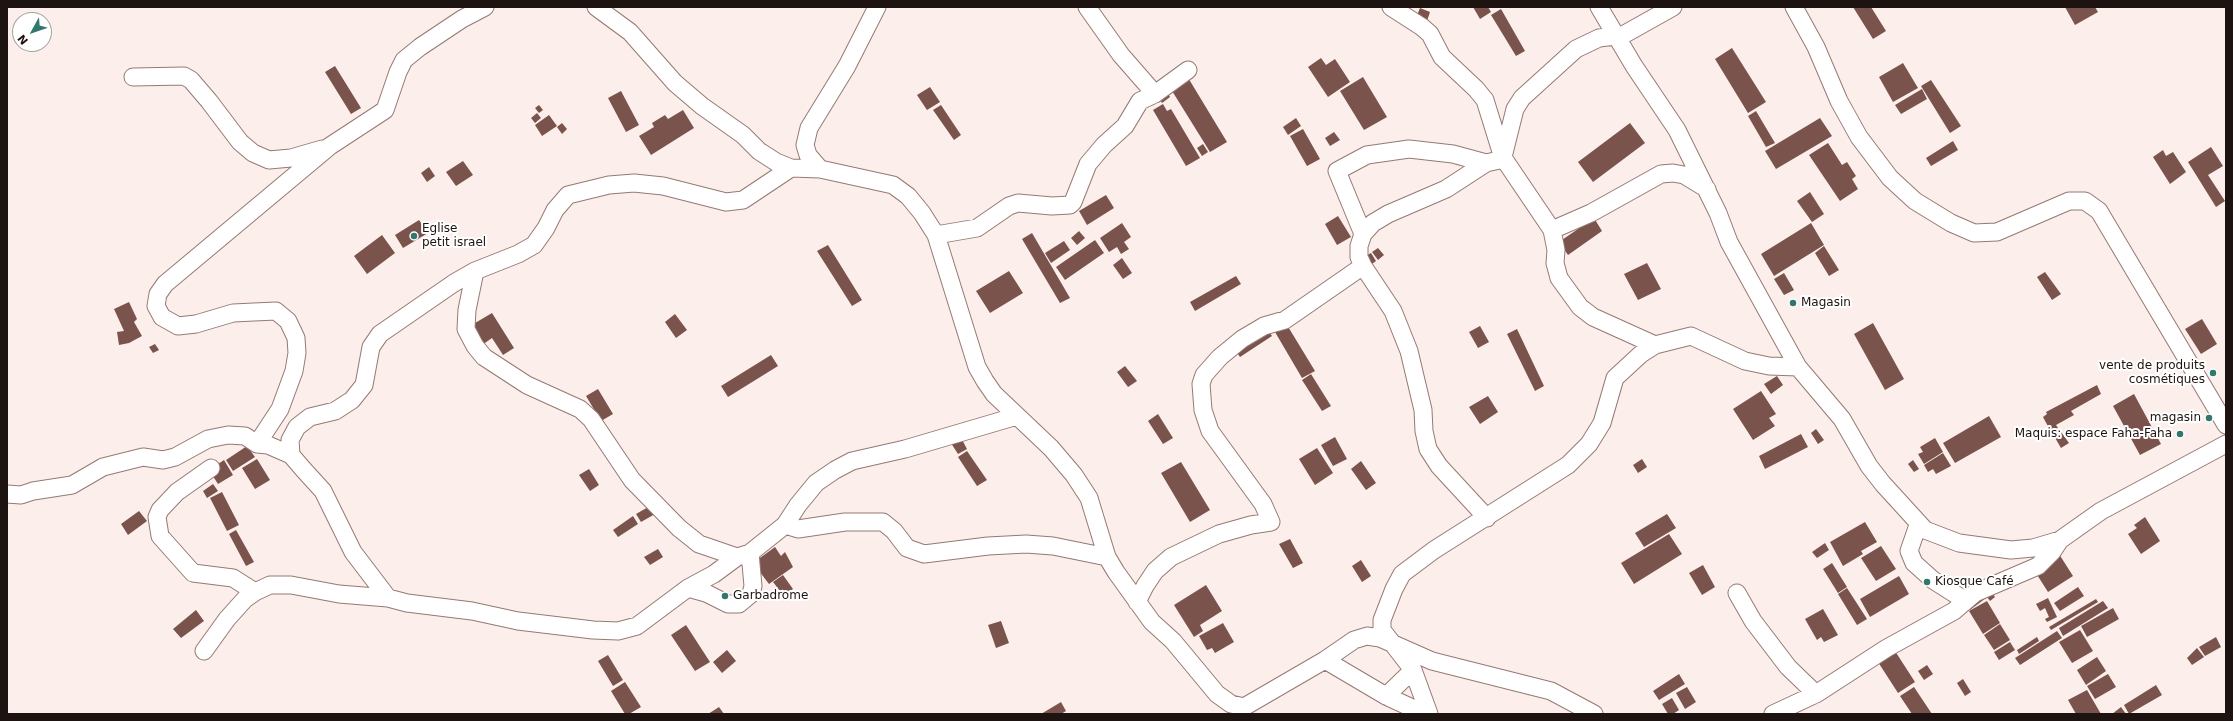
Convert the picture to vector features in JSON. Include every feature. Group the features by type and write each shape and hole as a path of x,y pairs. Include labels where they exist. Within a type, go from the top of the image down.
{"street":[{"path":"256,444 280,409 294,371 297,353 296,338 288,321 276,311 268,311 233,313 196,324 178,326 162,317 156,306 158,294 165,284 330,146 385,110 398,72 404,60 420,47 462,19 485,7"},
{"path":"596,7 630,32 675,83 702,106 742,134 758,151 776,162 791,168 820,169 893,186 913,201 936,235 977,367 994,394 1051,448 1074,475 1089,498 1107,557 1137,602 1152,622 1173,641 1218,694 1231,704 1244,707 1326,660 1354,640 1367,636 1380,638 1396,646 1453,668 1527,683 1551,691 1594,714"},
{"path":"820,169 806,150 805,145 808,128 847,66 876,7"},
{"path":"1087,7 1121,55 1155,94"},
{"path":"1391,7 1422,27 1430,34 1442,57 1476,89 1485,100 1503,158 1552,230 1556,250 1555,264 1559,278 1580,307 1593,317 1655,345"},
{"path":"1599,7 1616,36 1678,130 1707,189 1729,242 1798,367 1842,419 1869,466 1882,484 1918,524 1941,538 1959,543 2011,550 2033,548 2060,540 2101,511 2226,444"},
{"path":"1503,158 1515,109 1522,98 1576,48 1599,38 1616,36 1631,31 1673,7"},
{"path":"1794,7 1813,42 1840,101 1859,137 1890,178 1915,200 1951,223 1974,233 1996,232 2069,201 2085,200 2099,211 2226,425"},
{"path":"936,235 977,228 1009,206 1018,203 1052,206 1070,205 1073,202 1088,164 1096,153 1125,126 1140,101 1155,94 1188,70"},
{"path":"133,77 184,76 191,80 240,142 253,153 269,160 291,158 330,146"},
{"path":"1363,234 1337,171 1367,155 1409,148 1453,154 1486,163"},
{"path":"1487,518 1439,466 1428,449 1424,431 1423,410 1403,332 1393,311 1363,266 1359,257 1359,246 1363,234 1373,223 1388,214 1446,189 1486,163 1503,158"},
{"path":"291,455 290,440 297,427 310,418 335,411 352,400 364,385 371,347 380,334 454,283 476,271 518,254 534,245 546,228 555,210 568,195 609,185 634,183 663,186 726,202 743,200 791,168"},
{"path":"1552,230 1591,213 1661,174 1684,174 1707,189"},
{"path":"1137,602 1145,586 1156,570 1171,557 1220,534 1250,525 1271,522 1263,504 1210,431 1203,410 1200,384 1204,375 1220,357 1242,339 1264,326 1285,320 1363,266"},
{"path":"476,271 467,310 466,329 475,346 484,357 527,385 580,409 591,419 632,480 679,528 699,544 743,555"},
{"path":"1429,714 1413,670 1396,646 1382,630 1382,620 1394,589 1402,574 1434,550 1487,518 1563,468 1589,444 1602,423 1615,378 1641,354 1655,345 1691,336 1746,361 1769,366 1798,367"},
{"path":"204,651 241,604 255,592 270,585 291,585 339,594 388,598 407,603 472,611 518,621 593,630 618,631 637,626 688,588 714,574 786,526 798,504 816,483 852,461 905,449 1017,416"},
{"path":"7,494 21,496 33,491 72,485 103,467 143,457 163,460 174,457 208,439 228,435 245,436 256,444 268,445 291,455 323,491 353,552 388,598"},
{"path":"211,468 177,492 160,510 157,517 160,536 193,573 233,578 255,592"},
{"path":"786,526 798,529 845,522 883,522 894,531 907,548 924,554 988,546 1026,544 1052,546 1107,557"},
{"path":"1918,524 1911,541 1909,551 1910,557 1930,577 1966,601"},
{"path":"1773,714 1816,694 1887,648 1954,611 1975,593 2002,580 2020,575 2038,566 2052,552 2060,540"},
{"path":"2011,550 2020,575"},
{"path":"688,588 706,592 728,604 739,604 751,594 753,586 743,555"},
{"path":"1737,593 1753,620 1788,667 1816,694"},
{"path":"1326,660 1386,696 1425,714"},
{"path":"1386,696 1413,670"}],"building":[{"path":"1473,7 1488,7 1491,12 1480,19"},
{"path":"1853,7 1871,7 1886,31 1873,39"},
{"path":"2065,7 2095,7 2098,12 2075,25"},
{"path":"1420,8 1430,12 1427,21 1416,18"},
{"path":"1501,9 1525,51 1516,56 1491,15"},
{"path":"1732,48 1766,102 1748,113 1715,59"},
{"path":"1321,58 1326,65 1335,59 1350,82 1328,97 1308,67"},
{"path":"1903,63 1918,88 1893,102 1879,77"},
{"path":"335,66 361,108 351,114 325,72"},
{"path":"1187,76 1227,142 1210,152 1169,86"},
{"path":"1363,77 1387,117 1364,130 1340,91"},
{"path":"1931,80 1961,126 1950,133 1921,86"},
{"path":"930,87 940,102 927,110 917,95"},
{"path":"1922,89 1927,99 1901,114 1895,105"},
{"path":"1166,90 1170,97 1162,103 1157,95"},
{"path":"621,91 639,125 626,132 608,98"},
{"path":"1163,104 1167,111 1171,109 1200,158 1186,166 1153,110"},
{"path":"539,105 543,110 539,113 535,108"},
{"path":"941,105 961,135 954,140 933,110"},
{"path":"683,110 694,128 651,155 639,136 654,127 652,123 665,115 668,119"},
{"path":"1756,111 1775,143 1766,147 1748,116"},
{"path":"537,113 541,118 535,123 531,118"},
{"path":"549,115 557,126 542,136 535,125"},
{"path":"1296,118 1301,126 1288,135 1283,127"},
{"path":"1820,118 1832,136 1776,169 1765,151"},
{"path":"562,123 567,129 562,134 557,127"},
{"path":"1630,123 1645,143 1593,182 1578,162"},
{"path":"1303,129 1320,159 1307,166 1290,136"},
{"path":"1334,132 1340,140 1330,146 1325,138"},
{"path":"1953,141 1958,150 1931,166 1926,158"},
{"path":"1828,143 1842,165 1847,162 1856,176 1852,179 1858,189 1840,201 1809,155"},
{"path":"1203,144 1208,152 1202,156 1197,148"},
{"path":"2211,147 2223,166 2208,175 2225,201 2216,207 2188,162"},
{"path":"2163,150 2166,156 2173,152 2186,172 2170,184 2153,157"},
{"path":"463,161 473,175 456,186 446,172"},
{"path":"429,167 435,176 427,182 421,173"},
{"path":"1810,192 1824,214 1812,222 1797,201"},
{"path":"1106,195 1114,208 1087,225 1079,211"},
{"path":"1338,216 1351,237 1337,245 1325,224"},
{"path":"1594,218 1602,231 1568,255 1559,242"},
{"path":"419,220 428,233 403,248 395,235"},
{"path":"1122,223 1131,237 1124,242 1129,249 1121,254 1117,247 1109,252 1100,238"},
{"path":"1811,223 1824,245 1774,276 1761,254"},
{"path":"1079,231 1085,238 1077,245 1071,238"},
{"path":"1032,233 1070,298 1060,303 1022,239"},
{"path":"382,235 395,253 367,274 354,256"},
{"path":"1095,240 1104,253 1065,280 1056,267"},
{"path":"1064,241 1070,250 1051,263 1045,253"},
{"path":"828,245 862,300 852,306 817,251"},
{"path":"1824,246 1839,270 1829,276 1815,253"},
{"path":"1378,248 1384,255 1378,260 1372,252"},
{"path":"1371,253 1376,261 1368,267 1362,258"},
{"path":"1122,258 1132,273 1123,279 1113,265"},
{"path":"1647,263 1661,289 1638,300 1624,274"},
{"path":"1009,271 1023,293 990,313 976,291"},
{"path":"2045,272 2061,294 2052,300 2037,277"},
{"path":"1784,273 1794,290 1784,295 1774,279"},
{"path":"1236,276 1241,284 1195,311 1190,302"},
{"path":"129,302 137,319 134,322 142,336 129,343 119,345 117,332 124,331 114,309"},
{"path":"492,313 514,348 503,355 492,338 482,345 470,326"},
{"path":"675,314 687,330 676,338 665,322"},
{"path":"2202,319 2217,344 2201,354 2185,329"},
{"path":"1873,323 1904,379 1885,390 1854,334"},
{"path":"1287,325 1315,371 1302,378 1275,332"},
{"path":"1480,326 1489,342 1478,348 1469,332"},
{"path":"1266,327 1272,336 1240,357 1234,348"},
{"path":"1517,329 1544,386 1535,391 1507,334"},
{"path":"155,344 159,350 153,353 149,347"},
{"path":"771,355 778,366 728,397 721,386"},
{"path":"1125,366 1137,381 1128,387 1117,372"},
{"path":"1311,374 1331,406 1322,411 1302,380"},
{"path":"1777,376 1783,385 1771,394 1764,384"},
{"path":"2097,385 2101,394 2071,411 2074,415 2056,425 2058,428 2051,432 2043,417 2047,414 2046,412"},
{"path":"598,389 613,414 601,421 586,396"},
{"path":"1761,391 1776,414 1769,418 1775,426 1753,440 1733,409"},
{"path":"2134,394 2161,444 2140,455 2113,406"},
{"path":"1488,396 1498,412 1480,424 1469,407"},
{"path":"1158,414 1173,438 1163,444 1148,421"},
{"path":"1989,416 2001,437 1955,463 1943,443"},
{"path":"1816,429 1824,440 1818,444 1811,433"},
{"path":"2061,432 2069,443 2061,448 2054,436"},
{"path":"959,434 967,449 958,454 949,440"},
{"path":"1801,434 1808,447 1765,469 1759,456"},
{"path":"1335,437 1347,459 1333,466 1321,445"},
{"path":"1935,438 1943,452 1924,464 1918,454 1923,452 1920,447"},
{"path":"247,446 255,457 233,471 226,460"},
{"path":"1317,448 1333,473 1315,485 1299,459"},
{"path":"967,451 987,480 977,486 958,457"},
{"path":"1943,453 1951,466 1936,474 1933,469 1928,472 1924,465"},
{"path":"257,459 270,480 255,489 242,468"},
{"path":"1642,459 1647,467 1638,473 1633,465"},
{"path":"224,460 233,475 218,484 209,470"},
{"path":"1913,460 1919,469 1914,472 1908,464"},
{"path":"1361,461 1376,483 1366,490 1351,469"},
{"path":"1181,462 1210,510 1190,522 1161,473"},
{"path":"589,469 599,485 590,491 579,475"},
{"path":"213,484 218,491 207,498 203,491"},
{"path":"222,492 239,525 227,531 210,498"},
{"path":"650,506 655,514 641,522 636,514"},
{"path":"139,511 147,521 128,535 121,524"},
{"path":"1667,514 1676,528 1644,547 1635,533"},
{"path":"633,516 638,524 618,537 613,530"},
{"path":"2145,517 2160,541 2141,554 2128,534 2137,528 2134,525"},
{"path":"1865,522 1877,542 1861,551 1863,554 1843,566 1830,542"},
{"path":"236,530 254,562 246,566 229,534"},
{"path":"1669,534 1682,554 1634,584 1621,563"},
{"path":"1290,539 1303,563 1293,568 1279,544"},
{"path":"1825,543 1829,550 1817,558 1812,552"},
{"path":"1881,546 1896,569 1876,581 1861,558"},
{"path":"775,547 781,556 785,552 793,567 769,584 753,563"},
{"path":"658,549 663,557 650,565 644,557"},
{"path":"2059,554 2073,576 2048,592 2034,570"},
{"path":"1361,560 1371,576 1362,582 1352,566"},
{"path":"1832,563 1847,587 1838,593 1823,569"},
{"path":"1703,565 1715,587 1702,595 1689,573"},
{"path":"783,575 793,589 784,596 773,582"},
{"path":"1899,576 1909,594 1870,617 1860,599"},
{"path":"1206,585 1222,611 1200,625 1203,631 1194,637 1174,605"},
{"path":"2078,587 2084,596 2060,611 2054,603"},
{"path":"1847,588 1867,619 1857,625 1838,594"},
{"path":"1991,591 1995,597 1990,601 1985,594"},
{"path":"1982,593 1986,598 1970,610 1966,605"},
{"path":"2048,598 2057,617 2047,622 2045,619 2049,617 2045,608 2040,611 2036,604"},
{"path":"2096,599 2098,602 2051,630 2049,627"},
{"path":"1987,601 2000,623 1983,634 1969,611"},
{"path":"2103,601 2108,608 2063,636 2059,628"},
{"path":"2113,608 2119,619 2087,637 2081,626"},
{"path":"1823,609 1838,635 1824,642 1821,637 1817,640 1805,619"},
{"path":"196,610 204,621 181,638 173,629"},
{"path":"1001,621 1009,643 996,648 988,625"},
{"path":"1223,623 1234,642 1215,653 1212,648 1207,650 1199,636"},
{"path":"2000,624 2010,640 1994,650 1984,635"},
{"path":"686,625 710,662 695,671 671,635"},
{"path":"2080,630 2093,651 2072,663 2059,642"},
{"path":"2057,631 2062,638 2020,665 2015,658"},
{"path":"2037,637 2039,641 2019,654 2017,650"},
{"path":"2216,637 2221,647 2205,656 2199,647"},
{"path":"2010,642 2015,650 1999,660 1994,652"},
{"path":"2197,648 2204,657 2192,665 2187,658"},
{"path":"727,650 736,661 722,673 713,662"},
{"path":"1895,651 1915,682 1898,693 1878,662"},
{"path":"608,655 623,680 613,686 598,661"},
{"path":"2097,657 2106,671 2086,685 2077,670"},
{"path":"1927,665 1933,674 1924,680 1918,671"},
{"path":"1679,674 1685,684 1659,700 1653,691"},
{"path":"2108,674 2116,687 2095,699 2087,686"},
{"path":"1963,679 1971,692 1965,696 1957,683"},
{"path":"625,682 641,707 629,714 625,714 611,691"},
{"path":"2156,685 2162,695 2129,714 2124,705"},
{"path":"1687,687 1696,702 1685,709 1676,693"},
{"path":"1914,687 1932,714 1912,714 1900,696"},
{"path":"2087,690 2101,714 2076,714 2068,700"},
{"path":"1672,698 1679,710 1673,714 1668,714 1662,704"},
{"path":"1061,702 1066,711 1061,714 1041,714"},
{"path":"719,707 724,714 708,714"},
{"path":"2121,707 2126,714 2112,714"}],"place":[{"name":"Eglise petit israel","path":"414,236"},
{"name":"Magasin","path":"1793,303"},
{"name":"vente de produits cosmétiques","path":"2213,373"},
{"name":"magasin","path":"2209,418"},
{"name":"Maquis: espace Faha-Faha","path":"2180,434"},
{"name":"Kiosque Café","path":"1927,582"},
{"name":"Garbadrome","path":"725,596"}]}
